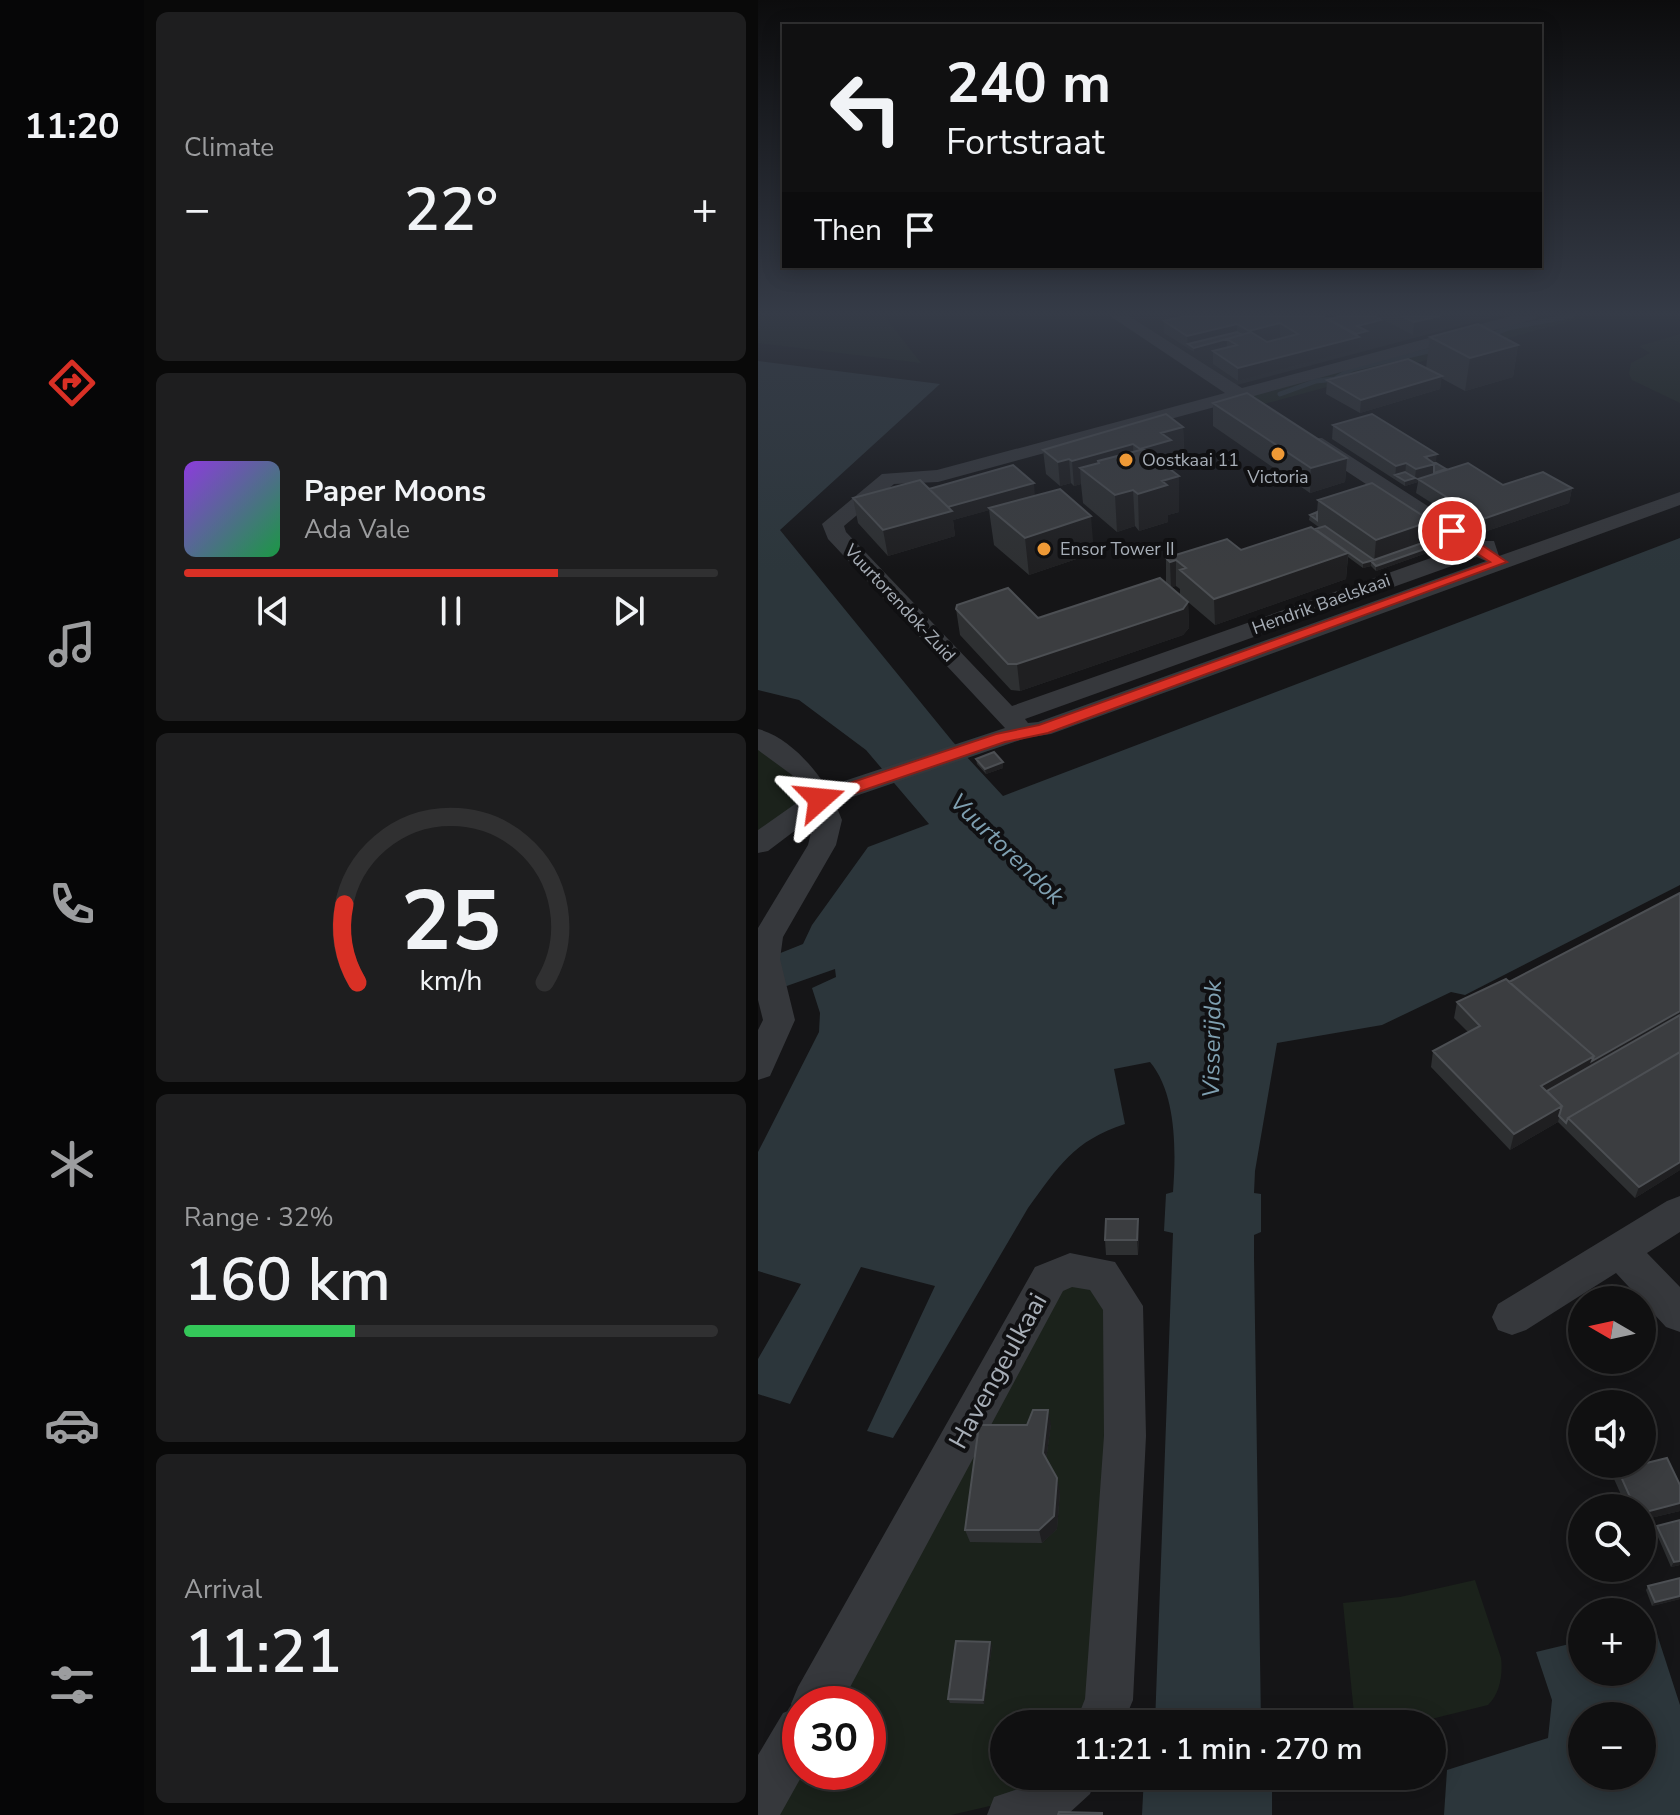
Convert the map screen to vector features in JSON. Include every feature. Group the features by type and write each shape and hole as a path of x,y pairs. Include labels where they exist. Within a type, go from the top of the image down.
{"street":[{"name":"Vuurtorendok-Zuid","path":"1015,724 836,534 833,524 889,478 938,476 1210,401"},
{"path":"1250,401 1265,410"},
{"path":"1292,428 1500,562"},
{"name":"Hendrik Baelskaai","path":"758,844 820,799 960,751 1015,724 1479,548 1680,477"},
{"name":"Hendrik Baelskaai","path":"1015,724 1042,729 1680,498"},
{"path":"758,737 802,770 820,799 828,820 822,845 768,937 764,959 779,1020 758,1067"},
{"path":"1512,1317 1680,1212"},
{"path":"1619,1250 1680,1314"},
{"name":"Havengeulkaai","path":"825,1686 1049,1279 1070,1270 1101,1274 1123,1306 1125,1436 1109,1700 1105,1710"},
{"path":"758,1804 782,1762"},
{"path":"1012,1815 1037,1809 1057,1790"}],"shaded area":[{"path":"758,748 793,777 801,792 801,800 758,834"},
{"path":"1068,1279 1089,1282 1117,1337 1092,1701 1087,1710 990,1710 990,1790 1022,1790 1003,1803 951,1815 772,1815 788,1790 886,1790 886,1686 842,1686"},
{"path":"1475,1580 1501,1658 1500,1683 1488,1705 1446,1715 1446,1710 1354,1710 1343,1603 1400,1597"}],"water":[{"path":"758,401 922,401 780,530 953,742 1003,796 1680,538 1680,885 1465,995 1451,992 1382,1025 1277,1043 1254,1193 1261,1194 1261,1232 1254,1235 1261,1710 1156,1710 1173,1233 1164,1231 1166,1194 1173,1192 1174,1160 1170,1107 1159,1075 1150,1062 1114,1069 1125,1124 1092,1138 1080,1147 1039,1193 893,1438 867,1431 935,1286 861,1267 790,1404 758,1394 758,1359 801,1284 758,1271 758,1152 819,1032 820,1013 812,988 836,977 835,969 781,988 773,956 803,944 812,925 868,847 929,824 866,750 799,700 758,690"},
{"path":"1656,1631 1680,1705 1680,1815 1444,1815 1447,1770 1548,1738 1552,1700 1536,1652 1568,1644 1568,1686 1656,1686"},
{"path":"1143,1790 1272,1790 1272,1815 1142,1815"}],"building":[{"path":"1259,401 1347,458 1311,468 1213,403"},
{"path":"1166,414 1183,427 1161,433 1171,440 1140,449 1133,444 1072,461 1058,462 1043,450"},
{"path":"1372,414 1437,454 1425,457 1435,464 1416,469 1406,463 1396,466 1333,425"},
{"path":"1144,449 1179,476 1162,481 1167,485 1138,494 1133,490 1115,495 1080,468 1098,461"},
{"path":"1436,463 1446,469 1434,473"},
{"path":"1468,463 1503,485 1543,472 1572,488 1486,518 1478,517 1418,479"},
{"path":"1013,465 1034,483 948,507 929,489"},
{"path":"1405,472 1415,478 1405,481 1395,475"},
{"path":"920,480 952,511 883,530 853,498"},
{"path":"1372,483 1431,521 1376,540 1318,500"},
{"path":"1060,489 1091,516 1025,538 989,508"},
{"path":"1325,526 1374,560 1363,563 1315,529"},
{"path":"1311,527 1348,553 1214,599 1180,570 1186,568 1176,560 1170,562 1166,558 1227,539 1241,550"},
{"path":"1429,538 1439,544 1376,566 1371,561 1428,541"},
{"path":"1160,578 1188,602 1183,609 1017,664 1008,664 956,609 957,605 1008,588 1038,618"},
{"path":"994,752 1003,762 985,769 976,759"},
{"path":"1680,893 1680,1011 1592,1061 1594,1056 1509,982"},
{"path":"1506,979 1594,1056 1541,1086 1562,1106 1514,1134 1433,1051 1480,1026 1457,1002"},
{"path":"1680,1015 1680,1052 1568,1118 1566,1123 1559,1116 1562,1106 1547,1091"},
{"path":"1680,1052 1680,1162 1639,1187 1568,1118"},
{"path":"1106,1219 1138,1219 1137,1240 1105,1240"},
{"path":"1033,1410 1048,1410 1043,1453 1057,1478 1054,1516 1039,1530 965,1530 979,1425 1027,1425"},
{"path":"1667,1458 1680,1485 1680,1503 1656,1509 1656,1494 1629,1494 1622,1478 1656,1478 1656,1461"},
{"path":"1680,1520 1680,1561 1674,1562 1657,1526"},
{"path":"1680,1578 1680,1596 1656,1602 1648,1586"},
{"path":"956,1641 990,1642 983,1700 948,1699"},
{"path":"1059,1812 1102,1813 1102,1815 1058,1815"}],"place":[{"name":"Victoria","path":"1278,454"},
{"name":"Oostkaai 11","path":"1126,460"},
{"name":"Ensor Tower II","path":"1044,549"}],"route":[{"path":"820,799 1022,731 1042,729 1500,562 1452,531"}],"water label":[{"name":"Vuurtorendok","path":"1007,849"},
{"name":"Visserijdok","path":"1212,1039"}]}
